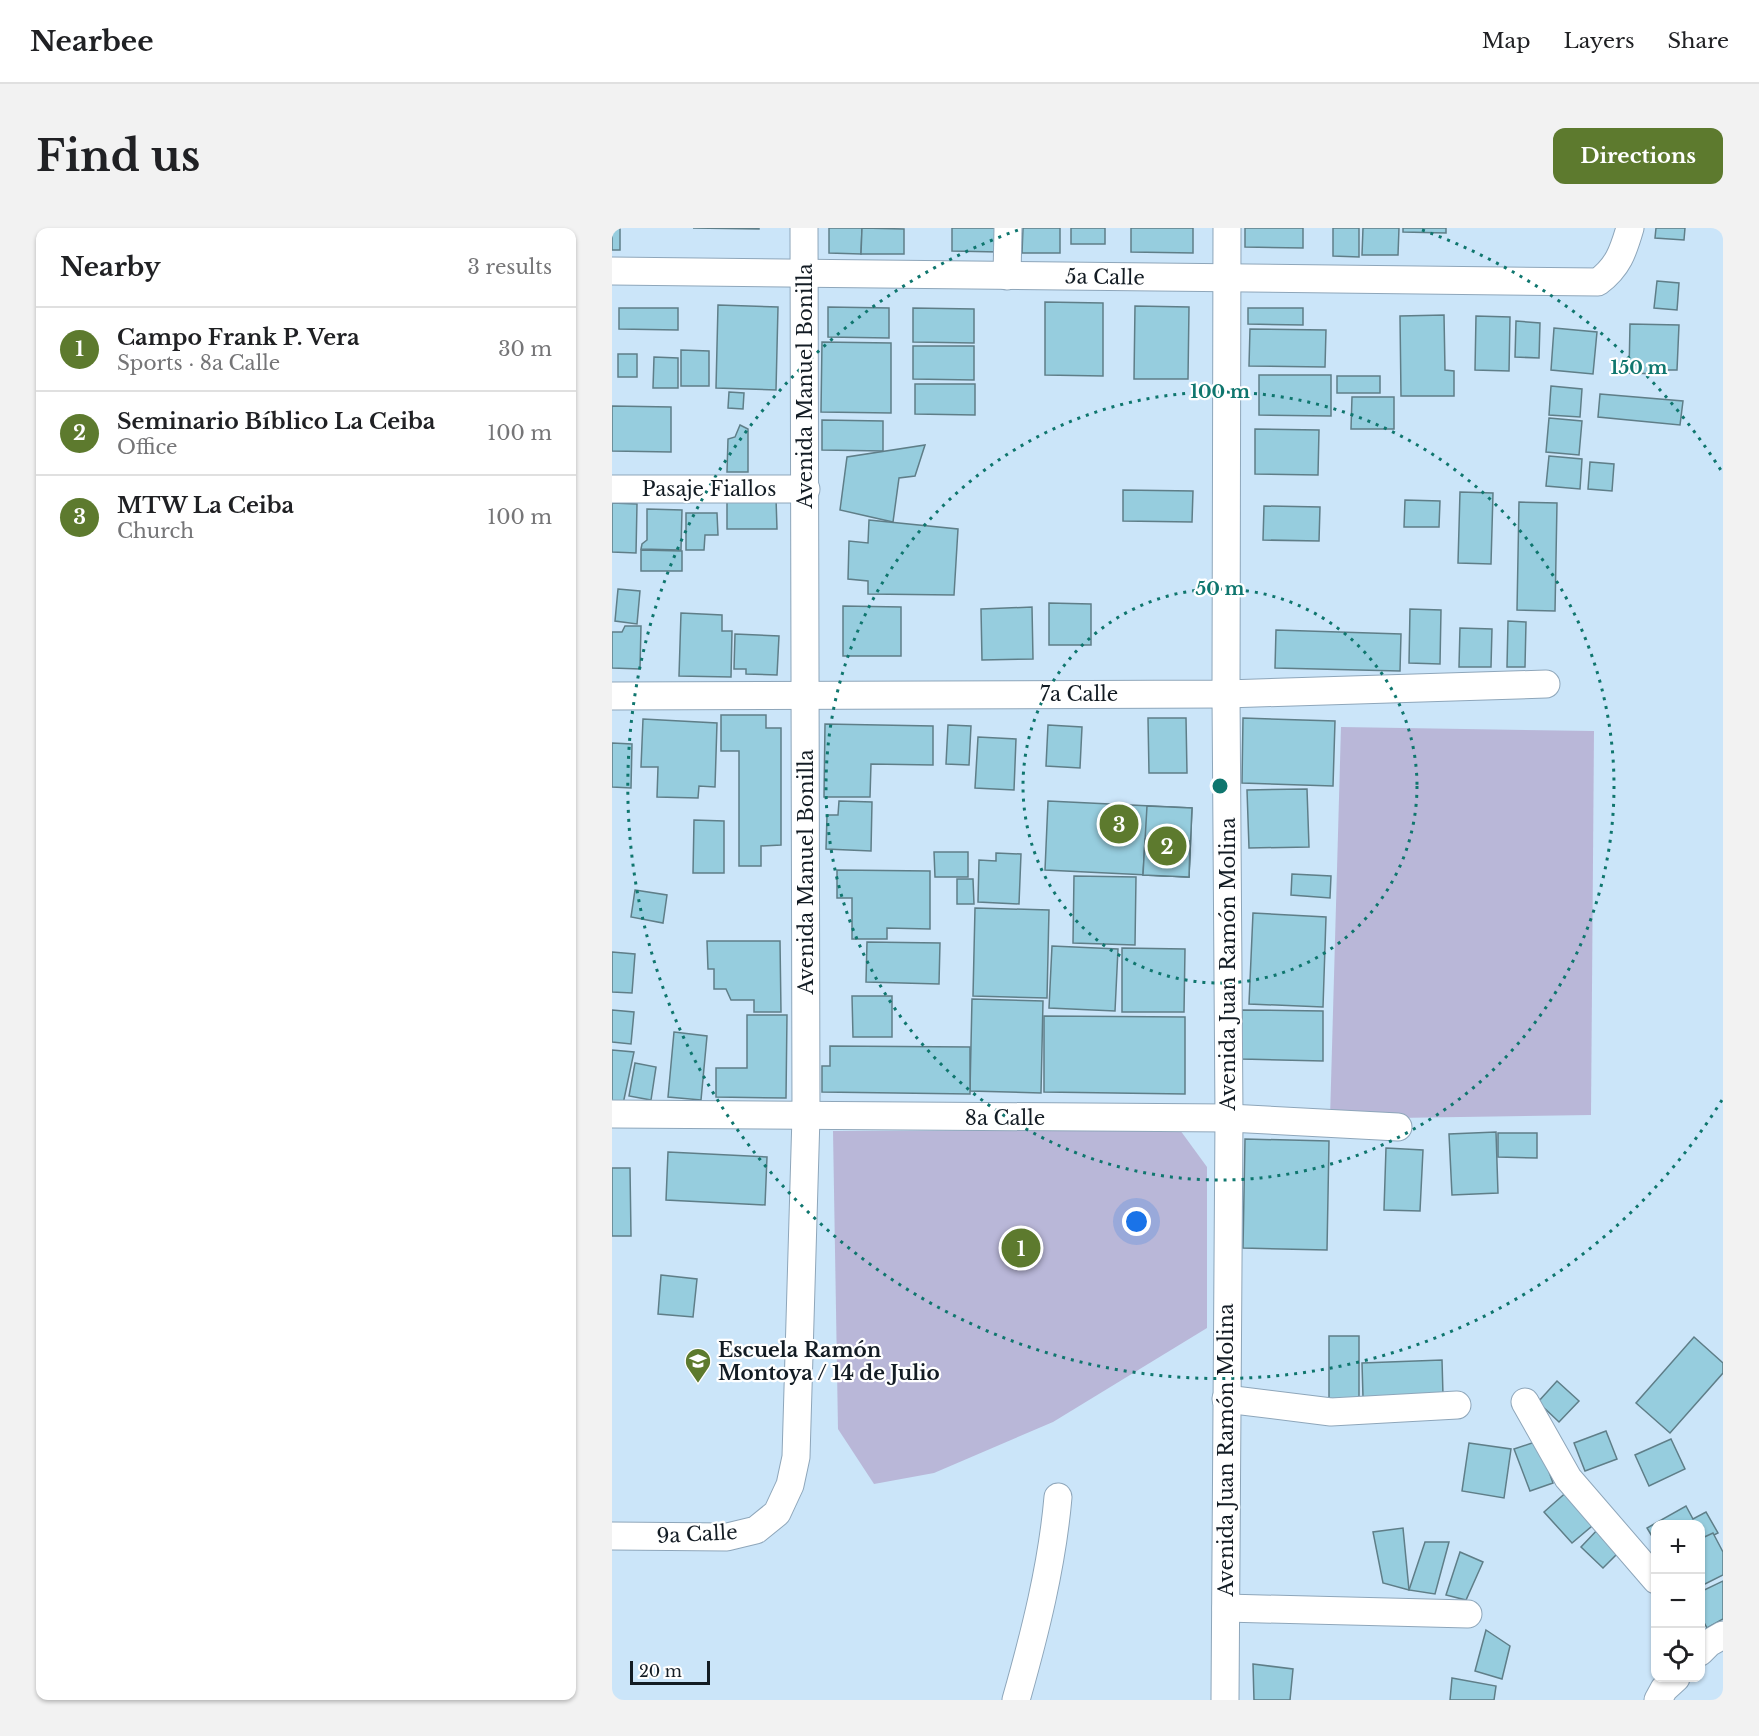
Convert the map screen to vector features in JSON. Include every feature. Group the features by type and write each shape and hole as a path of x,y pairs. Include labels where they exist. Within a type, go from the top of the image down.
{"street":[{"name":"Avenida Manuel Bonilla","path":"777,1513 790,1485 796,1457 806,1116 804,228"},
{"path":"1007,276 1008,228"},
{"name":"Avenida Juan Ramón Molina","path":"1225,1700 1229,1118 1226,694 1227,228"},
{"name":"5a Calle","path":"612,271 1598,282 1612,271 1624,249 1630,228"},
{"name":"Pasaje Fiallos","path":"612,489 806,489"},
{"name":"7a Calle","path":"612,696 1226,694 1546,684"},
{"name":"8a Calle","path":"612,1114 1229,1118 1398,1127"},
{"path":"1226,1399 1331,1412 1457,1405"},
{"path":"1525,1402 1568,1478 1651,1574"},
{"path":"1016,1700 1036,1630 1054,1539 1058,1497"},
{"name":"9a Calle","path":"612,1536 727,1537 756,1530 777,1513"},
{"path":"1226,1608 1468,1614"},
{"path":"1658,1700 1671,1682"}],"shaded area":[{"path":"1341,727 1594,731 1591,1115 1330,1119"},
{"path":"1180,1130 1207,1167 1207,1328 1053,1422 934,1473 874,1484 838,1429 833,1131"}],"building":[{"path":"612,228 620,228 620,250 612,250"},
{"path":"693,228 759,228 759,229"},
{"path":"829,228 862,228 861,254 829,253"},
{"path":"862,228 904,229 904,254 861,254"},
{"path":"952,228 998,228 998,252 952,251"},
{"path":"1023,228 1060,228 1060,253 1022,253"},
{"path":"1071,228 1105,228 1105,244 1071,244"},
{"path":"1131,228 1193,228 1193,253 1131,252"},
{"path":"1245,228 1303,228 1303,248 1245,247"},
{"path":"1333,228 1359,228 1359,257 1333,256"},
{"path":"1363,228 1399,228 1398,255 1362,255"},
{"path":"1403,228 1446,228 1446,233 1403,232"},
{"path":"1656,228 1685,228 1684,240 1655,238"},
{"path":"1657,281 1679,283 1677,310 1654,308"},
{"path":"1045,302 1103,303 1103,376 1045,375"},
{"path":"718,305 778,307 776,390 716,388"},
{"path":"1135,306 1189,307 1188,379 1134,379"},
{"path":"828,307 889,308 889,338 828,337"},
{"path":"619,308 678,308 678,330 619,329"},
{"path":"913,308 974,309 974,343 913,342"},
{"path":"1248,308 1303,308 1303,325 1248,324"},
{"path":"1444,315 1445,370 1454,371 1454,396 1401,396 1400,316"},
{"path":"1476,316 1510,317 1509,371 1475,370"},
{"path":"1516,321 1540,323 1539,358 1515,357"},
{"path":"1630,324 1679,325 1677,370 1661,370 1660,374 1629,373"},
{"path":"1554,328 1597,332 1593,374 1551,370"},
{"path":"1250,329 1326,330 1325,367 1249,366"},
{"path":"822,342 891,343 891,413 821,412"},
{"path":"913,346 974,346 974,380 913,379"},
{"path":"681,350 709,351 709,386 681,386"},
{"path":"618,354 637,354 637,377 618,377"},
{"path":"654,357 678,358 678,388 653,388"},
{"path":"1259,375 1331,375 1331,416 1259,415"},
{"path":"1337,376 1380,376 1380,393 1337,393"},
{"path":"915,384 975,384 975,415 915,414"},
{"path":"1551,386 1582,389 1580,417 1549,415"},
{"path":"729,392 744,393 743,409 728,408"},
{"path":"1600,394 1683,401 1680,425 1598,417"},
{"path":"1352,397 1394,397 1394,429 1351,429"},
{"path":"612,406 671,407 671,452 612,451"},
{"path":"1549,418 1582,421 1579,455 1546,452"},
{"path":"822,420 883,421 883,451 822,450"},
{"path":"740,425 748,429 748,472 727,472 728,439 735,437"},
{"path":"1255,429 1319,430 1318,475 1255,474"},
{"path":"925,445 915,476 899,478 893,522 840,510 847,457"},
{"path":"1549,456 1582,459 1580,489 1546,486"},
{"path":"1590,462 1614,464 1612,491 1588,489"},
{"path":"1123,490 1193,491 1192,522 1123,521"},
{"path":"1460,492 1493,493 1491,564 1458,563"},
{"path":"727,498 776,498 777,529 727,529"},
{"path":"1405,500 1440,501 1439,527 1404,527"},
{"path":"1519,502 1557,503 1555,611 1517,610"},
{"path":"612,503 637,504 636,553 612,552"},
{"path":"1264,506 1320,507 1319,541 1263,540"},
{"path":"647,509 682,510 681,550 641,549 642,544 647,540"},
{"path":"686,513 717,513 718,535 705,535 704,550 686,550"},
{"path":"869,520 958,529 954,595 868,594 868,581 848,579 849,541 868,543"},
{"path":"641,550 682,551 682,571 641,571"},
{"path":"618,589 640,591 637,624 615,621"},
{"path":"1049,603 1091,604 1091,645 1049,645"},
{"path":"843,606 901,607 901,656 843,656"},
{"path":"1032,607 1033,659 982,660 981,609"},
{"path":"1410,609 1441,610 1440,664 1409,663"},
{"path":"681,613 722,615 722,631 732,631 731,677 679,676"},
{"path":"1508,621 1526,622 1525,667 1507,667"},
{"path":"625,626 641,626 640,669 612,668 612,632 622,632"},
{"path":"1460,628 1492,629 1491,667 1459,667"},
{"path":"1276,630 1401,634 1400,671 1275,668"},
{"path":"735,634 779,636 777,675 746,674 746,669 734,669"},
{"path":"721,715 766,715 766,728 781,728 781,845 761,846 761,866 739,866 739,751 721,751"},
{"path":"1148,718 1186,718 1187,773 1149,773"},
{"path":"1243,718 1335,721 1333,786 1242,783"},
{"path":"643,719 717,723 715,787 699,786 698,798 657,797 658,767 641,767"},
{"path":"825,724 933,726 933,765 871,764 870,797 824,797"},
{"path":"948,725 971,726 969,765 946,764"},
{"path":"1048,725 1082,727 1080,768 1046,766"},
{"path":"978,737 1016,739 1014,790 975,788"},
{"path":"612,743 632,744 631,788 612,787"},
{"path":"1307,789 1309,847 1249,848 1247,790"},
{"path":"839,801 872,802 871,851 826,849 827,815 838,815"},
{"path":"1048,801 1192,808 1189,877 1045,870"},
{"path":"1147,806 1192,808 1189,877 1143,875"},
{"path":"694,820 724,821 724,873 693,873"},
{"path":"1145,839 1190,841 1189,877 1143,875"},
{"path":"934,852 968,852 968,877 935,877"},
{"path":"996,853 1021,854 1019,904 978,902 979,860 996,861"},
{"path":"837,870 930,871 930,929 887,928 887,939 852,939 852,898 837,898"},
{"path":"1292,874 1331,876 1330,898 1291,895"},
{"path":"1074,876 1136,877 1135,945 1073,943"},
{"path":"957,879 973,879 974,904 957,904"},
{"path":"635,890 667,895 663,923 631,917"},
{"path":"975,908 1049,910 1047,998 973,996"},
{"path":"1253,913 1326,917 1323,1007 1249,1004"},
{"path":"707,941 780,941 781,1012 754,1012 754,1000 731,1000 726,989 714,989 714,969 708,969"},
{"path":"867,942 940,943 939,984 866,982"},
{"path":"1052,946 1118,949 1115,1011 1049,1008"},
{"path":"1122,948 1185,949 1184,1012 1122,1012"},
{"path":"612,952 635,954 632,993 612,992"},
{"path":"852,996 892,996 892,1037 853,1037"},
{"path":"972,999 1043,1001 1041,1093 970,1091"},
{"path":"612,1010 634,1012 631,1044 612,1042"},
{"path":"1242,1010 1323,1011 1323,1061 1242,1059 1242,1043 1237,1043"},
{"path":"747,1015 787,1015 786,1098 716,1097 716,1068 747,1068"},
{"path":"1044,1016 1185,1017 1185,1094 1044,1092"},
{"path":"674,1032 707,1036 701,1100 668,1097"},
{"path":"830,1046 970,1047 970,1094 822,1092 822,1066 830,1066"},
{"path":"612,1050 634,1052 623,1104 612,1101"},
{"path":"635,1063 656,1067 651,1100 629,1096"},
{"path":"1496,1132 1498,1193 1452,1195 1449,1134"},
{"path":"1498,1133 1537,1133 1537,1158 1498,1157"},
{"path":"1245,1139 1329,1141 1327,1250 1243,1248"},
{"path":"1386,1148 1423,1150 1420,1211 1384,1210"},
{"path":"668,1152 767,1157 765,1205 666,1200"},
{"path":"612,1168 630,1168 631,1236 612,1236"},
{"path":"661,1275 697,1279 693,1317 658,1314"},
{"path":"1329,1336 1359,1336 1359,1401 1329,1401"},
{"path":"1694,1337 1723,1363 1723,1373 1670,1433 1636,1403"},
{"path":"1442,1360 1443,1395 1363,1397 1362,1363"},
{"path":"1557,1381 1579,1401 1559,1422 1538,1402"},
{"path":"1606,1431 1617,1459 1585,1471 1574,1443"},
{"path":"1671,1439 1685,1469 1649,1486 1635,1455"},
{"path":"1538,1441 1553,1483 1530,1491 1514,1449"},
{"path":"1469,1443 1511,1449 1504,1498 1462,1491"},
{"path":"1570,1489 1598,1521 1572,1543 1544,1512"},
{"path":"1686,1506 1693,1519 1706,1512 1718,1533 1705,1540 1705,1520 1661,1520"},
{"path":"1600,1527 1623,1548 1603,1568 1581,1547"},
{"path":"1403,1528 1409,1590 1383,1583 1373,1532"},
{"path":"1713,1533 1723,1552 1723,1575 1705,1584 1705,1574 1705,1537"},
{"path":"1425,1542 1449,1542 1435,1594 1409,1590"},
{"path":"1460,1552 1483,1562 1466,1600 1446,1595"},
{"path":"1723,1581 1723,1619 1707,1628 1705,1624 1705,1590"},
{"path":"1486,1630 1510,1646 1502,1679 1475,1671"},
{"path":"1253,1664 1293,1669 1290,1700 1254,1700"},
{"path":"1452,1678 1496,1686 1494,1700 1450,1700"}],"place":[{"name":"MTW La Ceiba","path":"1119,824"},
{"name":"Seminario Bíblico La Ceiba","path":"1167,846"},
{"name":"Campo Frank P. Vera","path":"1021,1248"},
{"name":"Escuela Ramón Montoya / 14 de Julio","path":"698,1384"}]}
